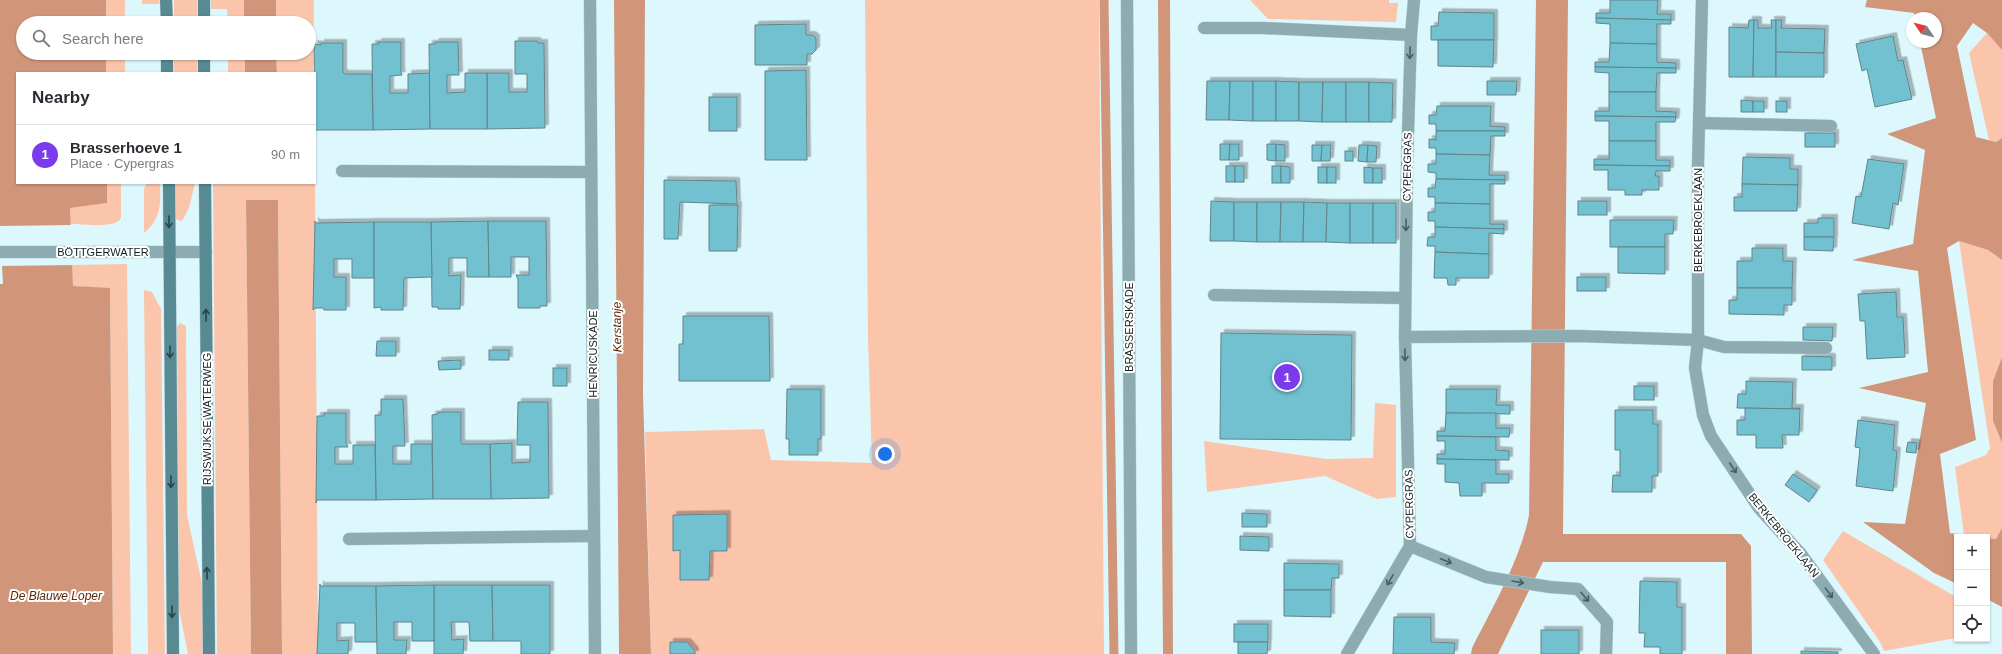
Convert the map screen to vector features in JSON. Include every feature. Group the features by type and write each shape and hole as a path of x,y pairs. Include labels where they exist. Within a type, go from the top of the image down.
{"main road":[{"path":"166,0 167,16"},
{"path":"204,0 204,16"},
{"path":"167,60 167,72"},
{"path":"204,60 204,72"},
{"path":"169,184 172,654"},
{"name":"RIJSWIJKSE WATERWEG","path":"205,184 209,654"}],"street":[{"name":"HENRICUSKADE","path":"590,0 595,654"},
{"name":"BRASSERSKADE","path":"1127,0 1131,654"},
{"name":"CYPERGRAS","path":"1347,654 1410,546 1405,298 1411,35 1414,0"},
{"name":"BERKEBROEKLAAN","path":"1702,0 1699,123 1698,340 1695,368 1703,415 1711,436 1759,508 1801,554 1874,654"},
{"path":"1204,28 1263,28 1411,35"},
{"path":"1699,123 1831,126"},
{"path":"342,171 591,172"},
{"name":"BÖTTGERWATER","path":"0,252 206,252"},
{"path":"1214,295 1405,298"},
{"path":"1405,336 1509,338 1578,336 1698,340 1724,347 1826,348"},
{"path":"349,539 594,536"},
{"path":"1410,546 1486,576 1550,587 1578,589 1607,622 1606,654"}],"shaded area":[{"path":"106,0 125,0 125,16 106,16"},
{"path":"142,0 159,0 159,4 142,4"},
{"path":"174,0 197,0 197,16 174,16"},
{"path":"211,0 244,0 244,16 228,16 227,9 211,9"},
{"path":"276,0 314,0 314,16 276,16"},
{"path":"865,0 1099,0 1104,654 651,654 645,432 764,429 771,460 872,463 868,338"},
{"path":"1250,0 1389,0 1389,3 1398,3 1396,22 1268,19"},
{"path":"1987,33 2002,50 2002,138 1996,142 1989,140 1969,53"},
{"path":"106,60 125,60 125,72 106,72"},
{"path":"174,60 197,60 197,72 174,72"},
{"path":"228,60 245,60 245,72 228,72"},
{"path":"276,60 313,60 313,72 277,72"},
{"path":"107,184 121,184 121,218 118,221 105,225 70,224 69,208 107,203"},
{"path":"146,184 160,184 159,211 150,228 144,233 144,189"},
{"path":"175,184 195,184 189,208 182,221 177,220 175,217"},
{"path":"213,184 315,184 318,654 282,654 278,200 246,200 251,654 217,654"},
{"path":"1959,241 1988,250 2002,260 2002,357 1993,381 1993,421 2002,443 2002,528 1996,539 1990,538 1990,534 1964,534 1955,467 1986,455 1990,448"},
{"path":"127,264 131,654 113,654 110,289 73,286 72,265"},
{"path":"144,290 152,292 161,309 165,654 148,654"},
{"path":"180,323 186,326 187,515 203,588 203,654 188,654 179,609 177,327"},
{"path":"1375,403 1396,405 1396,497 1377,499 1325,476 1207,492 1204,441 1326,459 1373,458"},
{"path":"1843,531 1954,596 1954,638 1884,651 1880,642 1823,560"}],"water":[{"name":"De Blauwe Loper","path":"0,0 106,0 106,16 16,16 16,60 106,60 106,72 16,72 16,184 107,184 107,203 70,208 73,286 110,288 113,654 0,654 0,284 3,284 0,228"},
{"path":"244,0 276,0 276,16 244,16"},
{"name":"Kerstanje","path":"614,0 645,0 643,394 651,654 619,654"},
{"path":"1158,0 1170,0 1173,654 1163,654"},
{"path":"1536,0 1568,0 1563,534 1741,534 1751,546 1752,654 1726,654 1726,562 1543,562 1498,654 1471,654 1472,648 1513,566 1520,548 1529,515"},
{"path":"1867,0 2002,0 2002,50 1987,33 1973,23 1957,46 1976,137 1996,142 2002,138 2002,260 1988,250 1959,241 1947,248 1976,440 1940,454 1950,533 1958,534 1954,534 1954,583 1934,573 1863,522 1905,524 1926,403 1859,388 1928,372 1918,271 1852,260 1913,244 1925,150 1887,134 1936,118 1921,48 1942,48 1942,12 1906,12 1865,7"},
{"path":"245,60 276,60 277,72 245,72"},
{"path":"246,200 278,200 282,654 251,654"},
{"path":"2002,357 2002,443 1993,421 1993,381"},
{"path":"2002,528 2002,607 1990,601 1990,538 1996,539"}],"pier":[{"path":"72,225 74,265 0,266 0,226"}],"building":[{"path":"1610,0 1658,0 1657,14 1671,14 1671,20 1596,18 1596,13 1610,13"},
{"path":"1439,12 1494,13 1494,40 1431,40 1431,26 1438,26"},
{"path":"1596,18 1671,20 1671,24 1657,24 1657,44 1610,43 1610,24 1596,23"},
{"path":"1749,20 1754,20 1753,77 1729,77 1729,27 1748,28"},
{"path":"1754,20 1758,20 1758,28 1772,28 1771,20 1776,20 1776,77 1753,77"},
{"path":"1776,20 1782,20 1781,28 1825,29 1824,53 1776,52"},
{"path":"806,24 806,35 812,35 816,38 816,50 812,54 807,54 807,65 755,65 755,25"},
{"path":"1893,36 1898,61 1903,60 1912,99 1875,107 1867,69 1862,71 1856,44"},
{"path":"1438,40 1494,40 1493,67 1438,66"},
{"path":"515,41 537,41 538,43 544,43 545,128 487,129 487,73 509,73 509,92 527,92 527,74 515,74"},
{"path":"378,42 401,42 402,75 390,76 390,93 408,93 408,74 430,73 430,129 373,130 372,44 379,44"},
{"path":"436,42 458,42 459,75 447,75 447,93 465,92 465,73 487,73 487,129 430,129 429,44 435,44"},
{"path":"321,43 343,43 343,72 345,74 372,74 373,130 316,130 316,72 314,72 314,60 316,60 316,44 321,45"},
{"path":"1610,43 1657,44 1657,62 1676,63 1676,68 1595,67 1595,62 1609,62"},
{"path":"1776,52 1824,53 1824,77 1776,77"},
{"path":"1595,67 1676,68 1676,73 1657,73 1656,92 1609,92 1609,73 1595,72"},
{"path":"806,70 807,160 765,160 765,71"},
{"path":"1207,81 1230,81 1229,120 1206,120"},
{"path":"1230,81 1253,81 1253,121 1229,120"},
{"path":"1253,81 1276,81 1276,121 1253,121"},
{"path":"1276,81 1299,82 1299,121 1276,121"},
{"path":"1487,81 1517,81 1516,95 1487,95"},
{"path":"1299,82 1323,82 1322,122 1299,121"},
{"path":"1323,82 1346,82 1346,122 1322,122"},
{"path":"1346,82 1369,82 1369,122 1346,122"},
{"path":"1369,82 1393,83 1392,122 1369,122"},
{"path":"1609,92 1656,92 1656,111 1676,112 1676,117 1595,116 1595,111 1609,111"},
{"path":"709,97 737,97 737,131 709,131"},
{"path":"1741,100 1753,101 1753,112 1741,112"},
{"path":"1753,101 1764,101 1764,112 1753,112"},
{"path":"1776,101 1787,101 1787,112 1776,112"},
{"path":"1437,106 1491,106 1490,126 1505,127 1505,131 1436,131 1436,124 1429,124 1429,115 1436,115"},
{"path":"1595,116 1676,117 1675,122 1656,122 1656,141 1609,141 1609,121 1595,121"},
{"path":"1436,131 1505,131 1505,136 1491,136 1490,155 1436,154 1436,148 1429,148 1429,139 1436,140"},
{"path":"1805,133 1835,133 1835,147 1805,147"},
{"path":"1609,141 1656,141 1656,160 1670,160 1670,166 1594,165 1594,159 1609,159"},
{"path":"1220,144 1230,144 1229,160 1220,160"},
{"path":"1230,144 1239,144 1239,160 1229,160"},
{"path":"1267,144 1276,144 1276,161 1267,160"},
{"path":"1276,144 1285,145 1285,161 1276,161"},
{"path":"1312,145 1322,145 1321,161 1312,161"},
{"path":"1322,145 1331,145 1330,161 1321,161"},
{"path":"1359,145 1368,145 1367,162 1358,161"},
{"path":"1368,145 1377,146 1376,162 1367,162"},
{"path":"1345,151 1353,151 1353,161 1345,161"},
{"path":"1436,154 1490,155 1489,175 1505,175 1505,180 1436,179 1436,173 1428,172 1428,164 1436,164"},
{"path":"1743,157 1790,158 1790,169 1798,169 1798,185 1742,184"},
{"path":"1868,159 1904,164 1898,205 1893,203 1889,229 1852,223 1856,196 1861,197"},
{"path":"1594,165 1670,166 1670,171 1656,171 1655,176 1659,176 1659,190 1642,190 1642,195 1625,195 1625,190 1608,190 1608,170 1594,170"},
{"path":"1226,166 1235,166 1235,182 1226,182"},
{"path":"1235,166 1244,166 1244,182 1235,182"},
{"path":"1272,166 1281,166 1281,183 1272,183"},
{"path":"1281,166 1290,167 1290,183 1281,183"},
{"path":"1318,167 1327,167 1327,183 1318,183"},
{"path":"1327,167 1336,167 1336,183 1327,183"},
{"path":"1364,167 1373,168 1373,183 1364,183"},
{"path":"1373,168 1382,168 1382,183 1373,183"},
{"path":"1436,179 1505,180 1505,184 1490,184 1490,204 1435,203 1435,197 1428,197 1428,188 1435,188"},
{"path":"664,180 736,181 737,204 680,202 678,239 664,239"},
{"path":"1742,184 1798,185 1797,211 1734,211 1734,197 1742,197"},
{"path":"1211,201 1234,202 1234,241 1210,241"},
{"path":"1578,201 1607,201 1607,215 1578,215"},
{"path":"1234,202 1257,202 1257,242 1234,241"},
{"path":"1257,202 1281,202 1280,242 1257,242"},
{"path":"1281,202 1304,202 1303,242 1280,242"},
{"path":"1304,202 1327,203 1326,242 1303,242"},
{"path":"1327,203 1350,203 1350,243 1326,242"},
{"path":"1350,203 1373,203 1373,243 1350,243"},
{"path":"1373,203 1396,203 1396,243 1373,243"},
{"path":"1435,203 1490,204 1490,224 1504,224 1504,229 1435,227 1435,221 1428,221 1428,212 1435,212"},
{"path":"709,205 738,205 737,251 709,251"},
{"path":"1818,218 1834,218 1834,237 1804,237 1804,223 1818,223"},
{"path":"1610,220 1674,220 1673,234 1665,234 1665,247 1610,247"},
{"path":"315,221 316,223 374,222 374,278 352,278 352,259 334,259 334,277 346,277 346,310 324,310 323,308 315,308 313,310"},
{"path":"488,221 489,277 467,277 467,258 449,258 449,276 461,275 460,309 438,309 438,307 432,307 431,222"},
{"path":"488,221 546,221 547,306 540,306 540,308 518,308 518,279 516,275 529,275 529,257 511,257 511,277 489,277"},
{"path":"374,222 431,222 432,277 404,278 403,310 381,310 381,307 374,308"},
{"path":"1435,227 1504,229 1504,234 1489,233 1489,254 1435,252 1435,246 1427,246 1428,237 1435,237"},
{"path":"1804,237 1834,237 1833,251 1804,250"},
{"path":"1618,247 1665,247 1665,274 1618,273"},
{"path":"1752,248 1783,248 1783,261 1793,261 1792,288 1737,288 1737,261 1752,261"},
{"path":"1435,252 1489,254 1489,278 1456,278 1456,285 1448,285 1447,278 1434,278"},
{"path":"1577,277 1606,277 1606,291 1577,291"},
{"path":"1737,288 1792,288 1792,305 1784,305 1784,315 1729,314 1729,300 1737,300"},
{"path":"1896,292 1897,317 1903,317 1905,357 1867,359 1865,321 1860,321 1858,294"},
{"path":"683,316 769,316 770,381 679,381 679,344 683,344"},
{"path":"1803,327 1833,327 1832,341 1803,340"},
{"path":"1221,333 1352,335 1351,440 1220,439"},
{"path":"377,341 396,341 396,356 376,356"},
{"path":"489,350 509,350 509,360 489,360"},
{"path":"1802,356 1832,357 1832,370 1802,370"},
{"path":"461,360 461,369 439,370 438,361"},
{"path":"553,368 567,368 567,386 553,386"},
{"path":"1746,381 1793,382 1792,408 1800,409 1737,408 1738,394 1746,394"},
{"path":"1634,386 1654,386 1654,400 1634,400"},
{"path":"787,389 821,389 821,439 818,439 818,455 789,455 789,439 786,439"},
{"path":"1446,389 1497,389 1496,405 1510,405 1510,414 1446,413"},
{"path":"381,399 403,399 405,446 393,446 393,464 411,464 411,444 432,444 433,499 376,500 375,415 381,415"},
{"path":"518,402 548,402 549,498 491,499 490,444 512,443 512,463 530,462 530,445 517,445"},
{"path":"1745,408 1800,409 1799,435 1782,435 1783,448 1756,448 1756,435 1737,435 1737,420 1745,420"},
{"path":"1615,410 1653,410 1653,424 1658,424 1658,476 1652,476 1652,492 1612,492 1613,475 1620,476 1620,450 1615,450"},
{"path":"439,412 461,412 462,444 490,444 491,499 433,499 432,415 438,414"},
{"path":"324,413 346,413 346,443 348,447 335,447 335,464 353,464 353,445 375,445 376,500 317,500 316,503 317,416 324,416"},
{"path":"1446,413 1496,413 1496,428 1510,428 1509,437 1437,436 1437,431 1445,431"},
{"path":"1858,420 1895,425 1893,450 1897,451 1893,491 1856,486 1860,448 1855,447"},
{"path":"1437,436 1496,437 1496,450 1509,451 1509,460 1437,459 1437,454 1445,454 1445,441 1437,441"},
{"path":"1908,442 1917,443 1916,453 1906,452"},
{"path":"1437,459 1496,460 1496,474 1509,474 1509,483 1482,483 1482,496 1460,496 1459,483 1445,482 1445,464 1437,464"},
{"path":"1793,474 1817,490 1809,502 1785,485"},
{"path":"1242,513 1267,514 1267,527 1242,527"},
{"path":"727,514 727,551 710,551 709,580 680,580 680,550 673,551 673,515"},
{"path":"1240,536 1269,537 1269,551 1240,550"},
{"path":"1284,563 1339,564 1339,578 1332,578 1331,590 1284,590"},
{"path":"1640,581 1677,582 1677,607 1682,607 1682,654 1660,654 1660,647 1644,647 1645,633 1639,633"},
{"path":"320,584 320,586 376,586 377,642 355,642 355,623 337,623 337,641 349,640 348,654 317,654"},
{"path":"434,585 492,585 493,641 470,641 469,622 451,622 452,640 464,639 463,654 434,654"},
{"path":"434,585 434,641 412,641 412,622 394,622 394,640 407,640 406,654 377,654 376,586"},
{"path":"492,585 550,585 550,654 521,654 521,642 519,641 493,641"},
{"path":"1284,590 1331,590 1331,617 1284,616"},
{"path":"1394,617 1431,617 1431,642 1455,643 1454,654 1393,654"},
{"path":"1234,624 1268,624 1268,642 1234,642"},
{"path":"1541,630 1579,630 1579,654 1541,654"},
{"path":"670,642 687,642 695,651 695,654 670,654"},
{"path":"1238,642 1268,642 1267,654 1238,654"},
{"path":"1801,651 1838,652 1838,654 1801,654"}],"waterway":[{"path":"1104,0 1114,654"}],"place":[{"name":"Brasserhoeve 1","path":"1287,377"}]}
